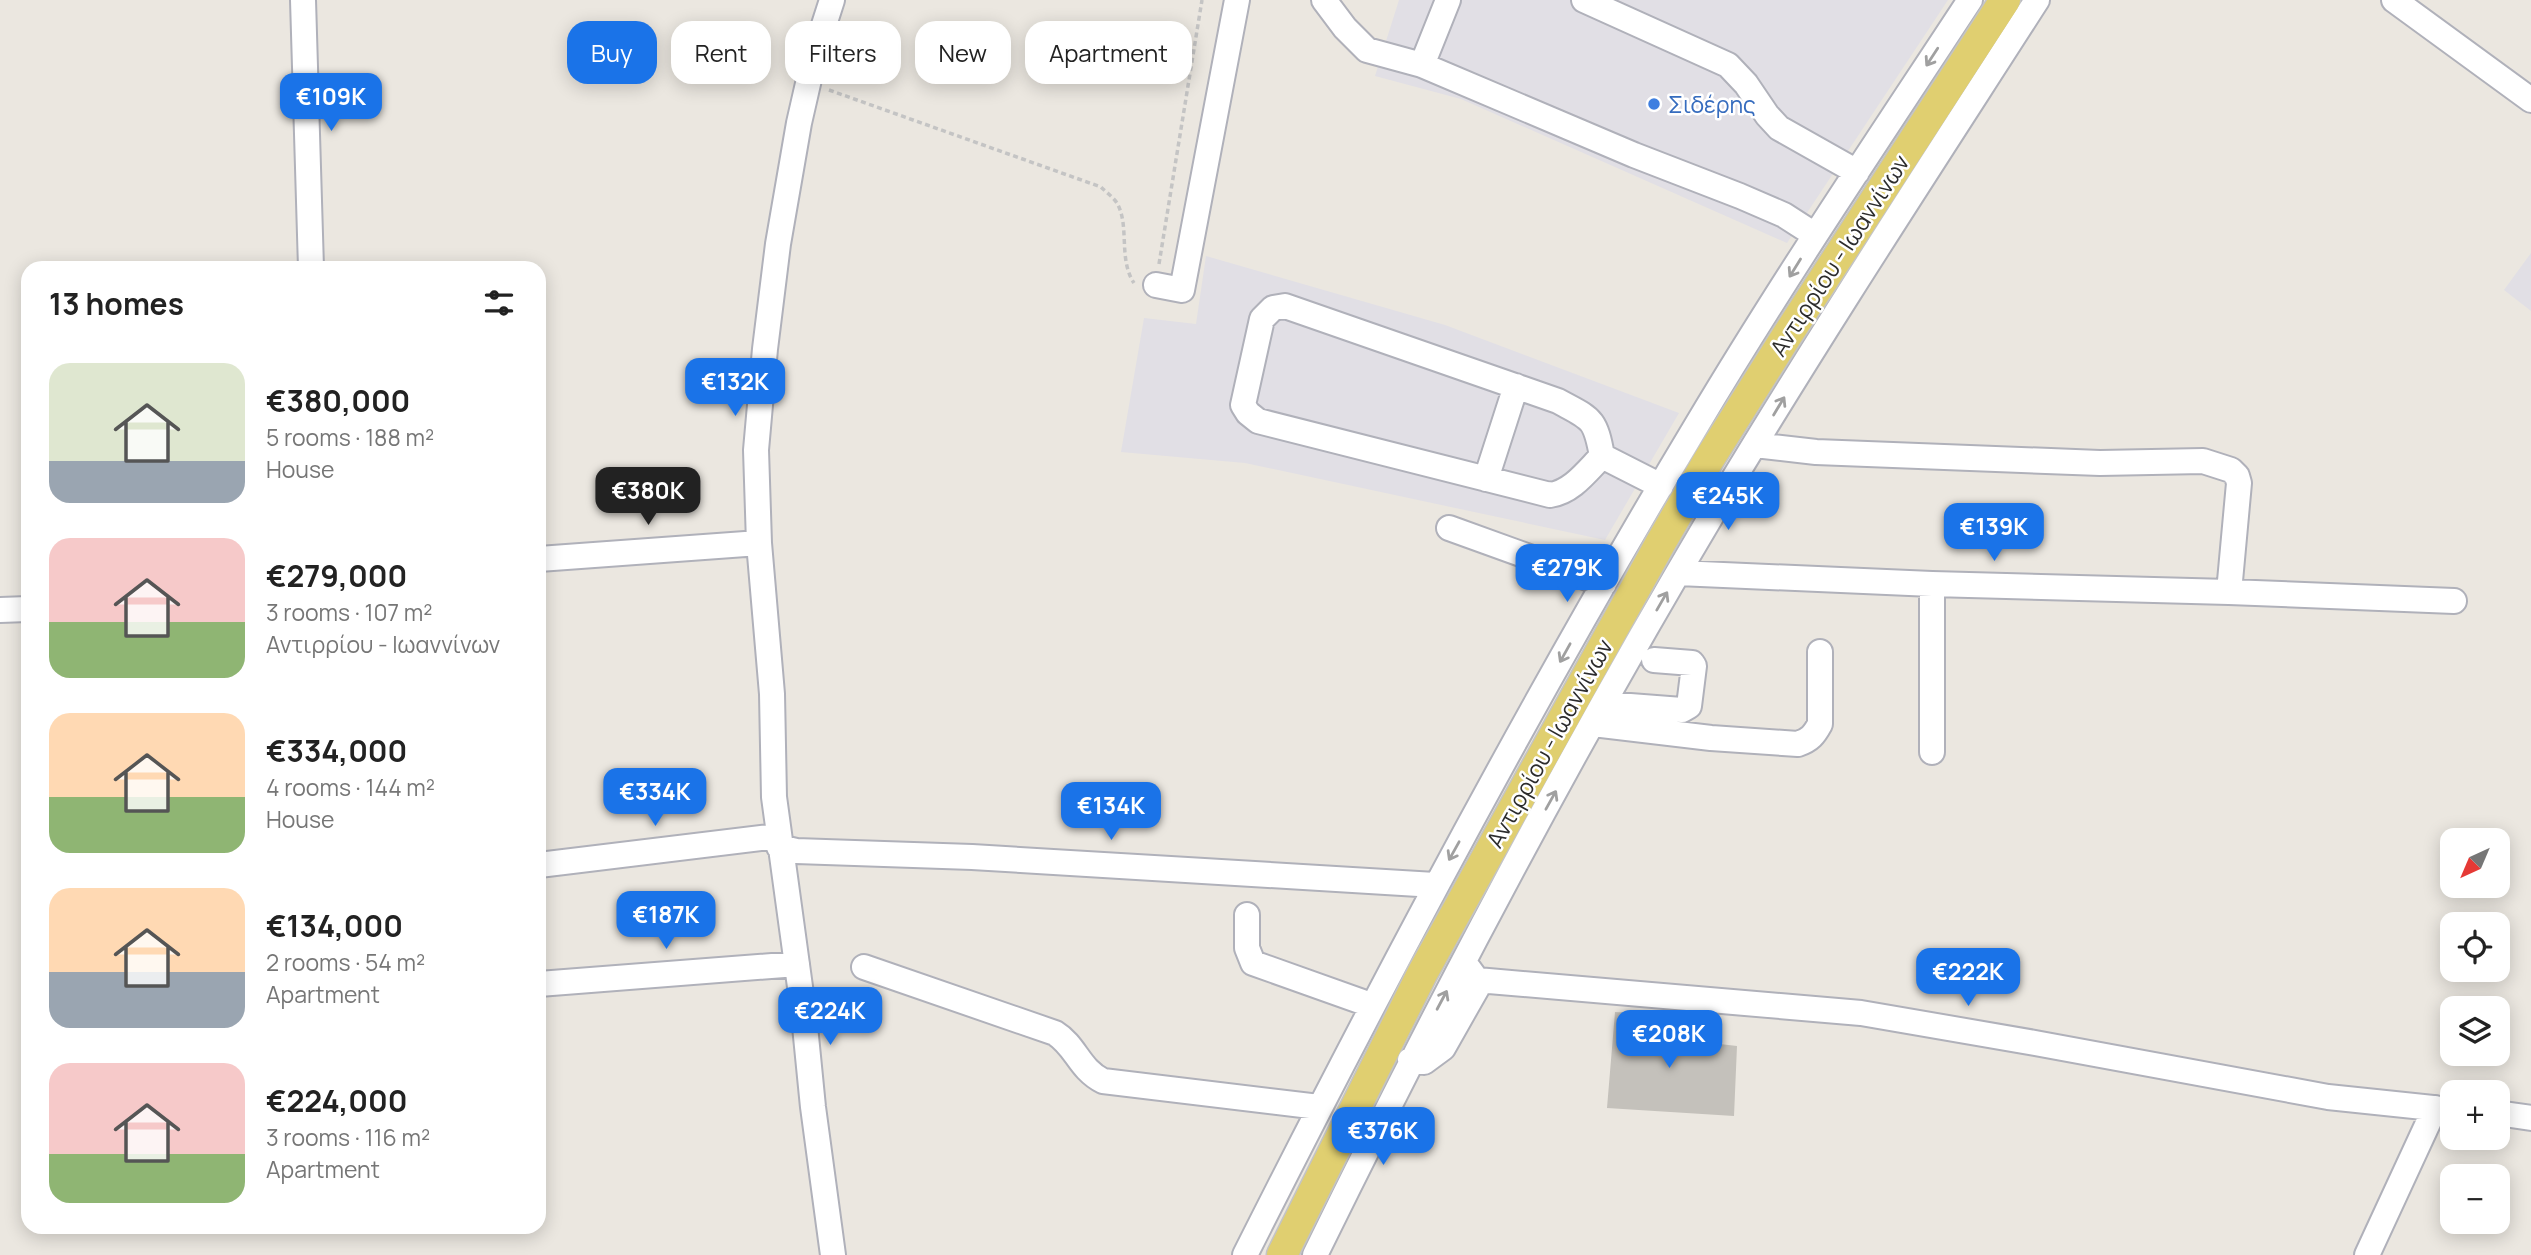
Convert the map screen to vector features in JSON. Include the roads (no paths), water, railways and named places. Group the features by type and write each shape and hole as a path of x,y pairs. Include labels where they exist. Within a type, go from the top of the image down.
{"main road":[{"name":"Αντιρρίου - Ιωαννίνων","path":"1282,1255 1422,974 1660,544 1786,337 2005,0"}],"street":[{"path":"303,0 311,261"},
{"path":"832,0 799,123 765,349 756,450 759,543 772,694 774,797 778,841 797,964 833,1255"},
{"path":"1156,285 1182,290 1237,0"},
{"path":"1324,0 1345,28 1367,50 1422,65 1784,215 1815,235"},
{"path":"1422,65 1448,0"},
{"path":"1584,0 1727,65 1746,84 1779,128 1857,172"},
{"path":"1245,1255 1371,1005 1435,885 1604,584 1703,414 1815,235 1970,0"},
{"path":"1315,1255 1410,1060 1469,972 1598,714 1678,573 1835,314 2037,0"},
{"path":"2394,0 2531,100"},
{"path":"1284,306 1558,401 1589,418 1597,429 1602,456 1569,488 1560,494 1550,495 1258,421 1243,405 1262,319 1273,308 1284,306"},
{"path":"1486,479 1517,386"},
{"path":"1755,445 1816,452 2099,463 2203,461 2220,465 2237,476 2239,483 2229,593"},
{"path":"1602,456 1661,486"},
{"path":"1449,528 1604,584"},
{"path":"546,558 759,543"},
{"path":"1678,573 2454,601"},
{"path":"1932,584 1932,752"},
{"path":"0,610 21,608"},
{"path":"1598,714 1711,738 1798,744 1815,735 1820,724 1820,652"},
{"path":"1598,714 1682,710 1689,706 1692,663 1654,660"},
{"path":"546,864 778,841 796,850 972,857 1435,885"},
{"path":"1247,915 1247,948 1253,963 1371,1005"},
{"path":"546,983 797,964"},
{"path":"864,967 1055,1033 1069,1044 1090,1074 1103,1081 1319,1107"},
{"path":"1469,972 1861,1013 2035,1042 2328,1097 2440,1109"},
{"path":"2367,1255 2440,1115"},
{"path":"2510,1115 2531,1118"}],"place":[{"name":"Σιδέρης","path":"1654,104"}]}
